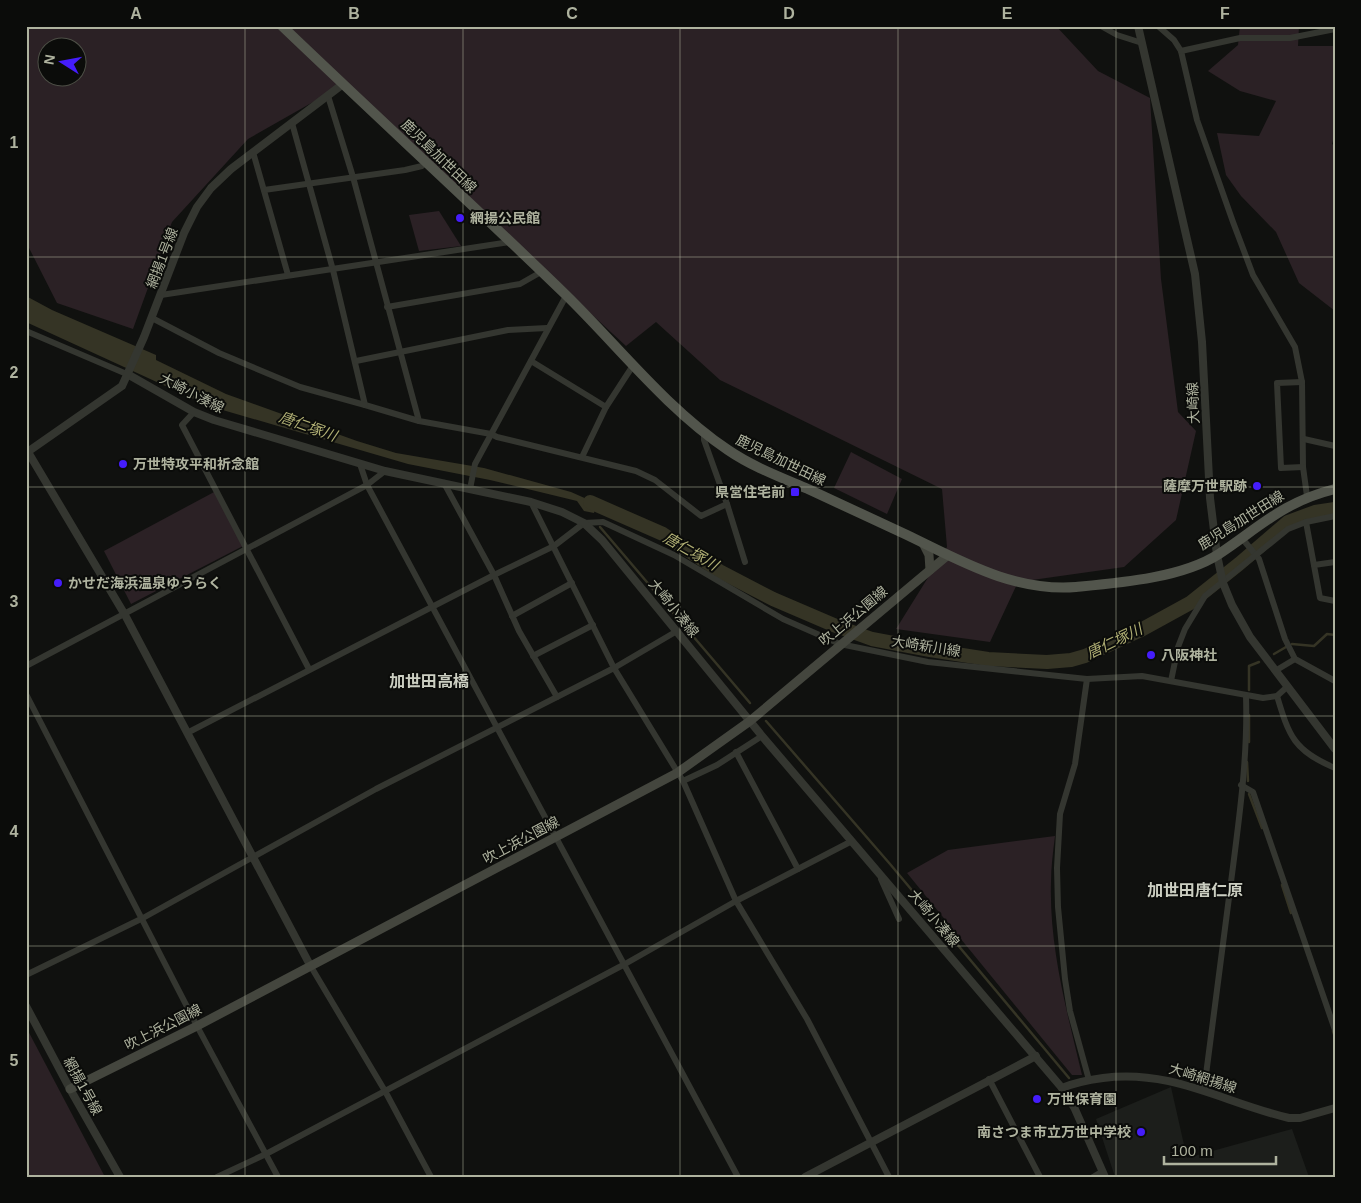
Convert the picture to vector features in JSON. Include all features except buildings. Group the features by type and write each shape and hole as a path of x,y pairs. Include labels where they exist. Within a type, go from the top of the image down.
{"main road":[{"name":"鹿児島加世田線","path":"282,26 542,272 704,433 762,470 948,555 1015,582 1056,588 1148,578 1217,555 1278,511 1307,496 1335,489"},
{"path":"923,543 929,556 930,570"},
{"name":"吹上浜公園線","path":"70,1089 197,1026 310,964 556,837 680,777 750,721 843,641 948,555"}],"street":[{"path":"1101,26 1117,35 1142,43"},
{"name":"大崎線","path":"1138,26 1195,274 1202,342 1210,498 1217,555 1223,582 1239,618 1275,671 1335,749"},
{"path":"1158,26 1174,40 1181,51 1197,120 1233,222 1254,275 1295,347 1302,382 1303,467 1307,496"},
{"path":"1181,51 1240,38 1290,38 1335,29"},
{"name":"網揚1号線","path":"27,452 122,386 129,375 184,233 204,196 219,179 343,84"},
{"path":"328,96 353,177 419,421"},
{"path":"292,123 333,270 365,405"},
{"path":"253,152 288,275"},
{"path":"264,190 405,170 422,166 426,161"},
{"path":"161,295 510,242"},
{"path":"388,307 520,284 542,272"},
{"path":"470,489 475,464 566,296"},
{"path":"152,318 219,354 300,387 419,421 491,434 627,468 655,480 701,516 727,504"},
{"path":"356,361 508,330 547,328"},
{"name":"大崎小湊線","path":"26,331 129,375 194,412 214,420 385,471 530,502 562,512 584,522 602,540 762,736 1062,1088 1074,1107 1104,1174"},
{"path":"531,362 606,408"},
{"path":"582,457 606,408 634,364"},
{"path":"1302,382 1277,383 1281,468 1303,467"},
{"path":"194,412 182,424 309,669"},
{"path":"704,433 704,440 745,562"},
{"path":"1304,440 1335,446"},
{"path":"27,452 125,615 310,964 385,1090 431,1177"},
{"path":"360,464 367,485 499,727 738,1177"},
{"path":"26,666 367,485 385,471"},
{"path":"444,483 494,575 512,616 557,697"},
{"path":"530,502 554,546 614,668 680,777 736,901 807,1019 889,1177"},
{"path":"1171,681 1178,647 1185,629 1205,596 1288,529 1306,522 1335,516"},
{"path":"188,733 309,669 554,546 584,522"},
{"name":"大崎新川線","path":"584,522 603,522 635,536 674,555 783,619 843,641 928,662 1087,679 1142,676 1246,696 1263,698 1277,696"},
{"path":"1306,522 1320,598 1335,601"},
{"path":"1241,537 1256,554 1285,638 1295,659 1335,681"},
{"path":"1314,565 1335,562"},
{"path":"512,616 572,584"},
{"path":"534,656 593,625"},
{"path":"26,975 143,918 376,789 614,668 677,631"},
{"path":"1275,671 1295,659"},
{"path":"1087,679 1075,764 1060,814 1057,868 1058,908 1065,979 1070,1011 1089,1080"},
{"path":"1288,686 1277,696 1287,730 1296,744 1319,761 1335,768"},
{"path":"26,694 197,1026 278,1177"},
{"path":"1204,1090 1241,809 1248,734 1246,696"},
{"path":"680,777 717,765 762,736"},
{"path":"736,752 798,869"},
{"path":"1242,785 1253,792 1335,1030"},
{"path":"217,1177 266,1154 625,964 736,901 852,840"},
{"path":"877,870 899,919"},
{"name":"網揚1号線","path":"26,1006 120,1177"},
{"path":"806,1177 989,1079 1036,1056"},
{"name":"大崎網揚線","path":"1062,1088 1077,1081 1136,1076 1152,1077 1204,1090 1289,1118 1300,1118 1335,1108"},
{"path":"989,1079 1040,1177"},
{"path":"1093,1177 1104,1174"}],"shaded area":[{"path":"26,26 1056,26 1098,71 1150,98 1161,279 1178,412 1196,431 1176,520 1124,567 1018,582 990,642 896,629 947,547 942,489 720,380 656,322 626,346 343,85 248,139 172,222 133,329 57,303 26,242"},
{"path":"1240,26 1299,26 1298,46 1335,46 1335,134 1332,144 1335,146 1335,311 1299,283 1276,232 1241,196 1226,175 1217,133 1259,136 1276,101 1240,91 1208,71 1238,45"},
{"path":"439,211 461,246 419,251 409,215"},
{"path":"851,452 902,479 887,514 834,488"},
{"path":"216,491 243,546 131,604 104,551"},
{"path":"1055,836 1051,876 1053,931 1060,979 1082,1075 1072,1075 907,873 948,850"},
{"path":"26,1027 105,1177 26,1177"},
{"name":"南さつま市立万世中学校","path":"1171,1087 1187,1158 1292,1129 1309,1177 1115,1177 1096,1119"}],"water":[{"path":"26,296 52,310 156,355 156,360 226,394 396,453 484,468 571,492 607,508 595,509 594,513 584,511 577,501 490,480 408,464 209,406 26,322"}],"waterway":[{"name":"唐仁塚川","path":"590,502 663,534 721,572 773,599 872,639 988,659 1047,662 1071,660 1085,656 1139,631 1190,603 1288,522 1315,512 1335,509"},
{"path":"600,527 750,703"},
{"path":"1292,644 1314,646 1327,634 1335,635"},
{"path":"1274,654 1286,647"},
{"path":"1249,690 1249,666 1259,662"},
{"path":"1249,715 1249,742"},
{"path":"766,721 890,864 1069,1078"},
{"path":"1247,762 1248,781"},
{"path":"1249,794 1262,828"},
{"path":"1282,885 1291,913"},
{"path":"1333,1031 1335,1037"}],"place":[{"name":"網揚公民館","path":"460,218"},
{"name":"万世特攻平和祈念館","path":"123,464"},
{"name":"薩摩万世駅跡","path":"1257,486"},
{"name":"県営住宅前","path":"795,492"},
{"name":"かせだ海浜温泉ゆうらく","path":"58,583"},
{"name":"八阪神社","path":"1151,655"},
{"name":"万世保育園","path":"1037,1099"},
{"name":"南さつま市立万世中学校","path":"1141,1132"}],"district":[{"name":"加世田高橋","path":"429,681"},
{"name":"加世田唐仁原","path":"1195,890"}]}
